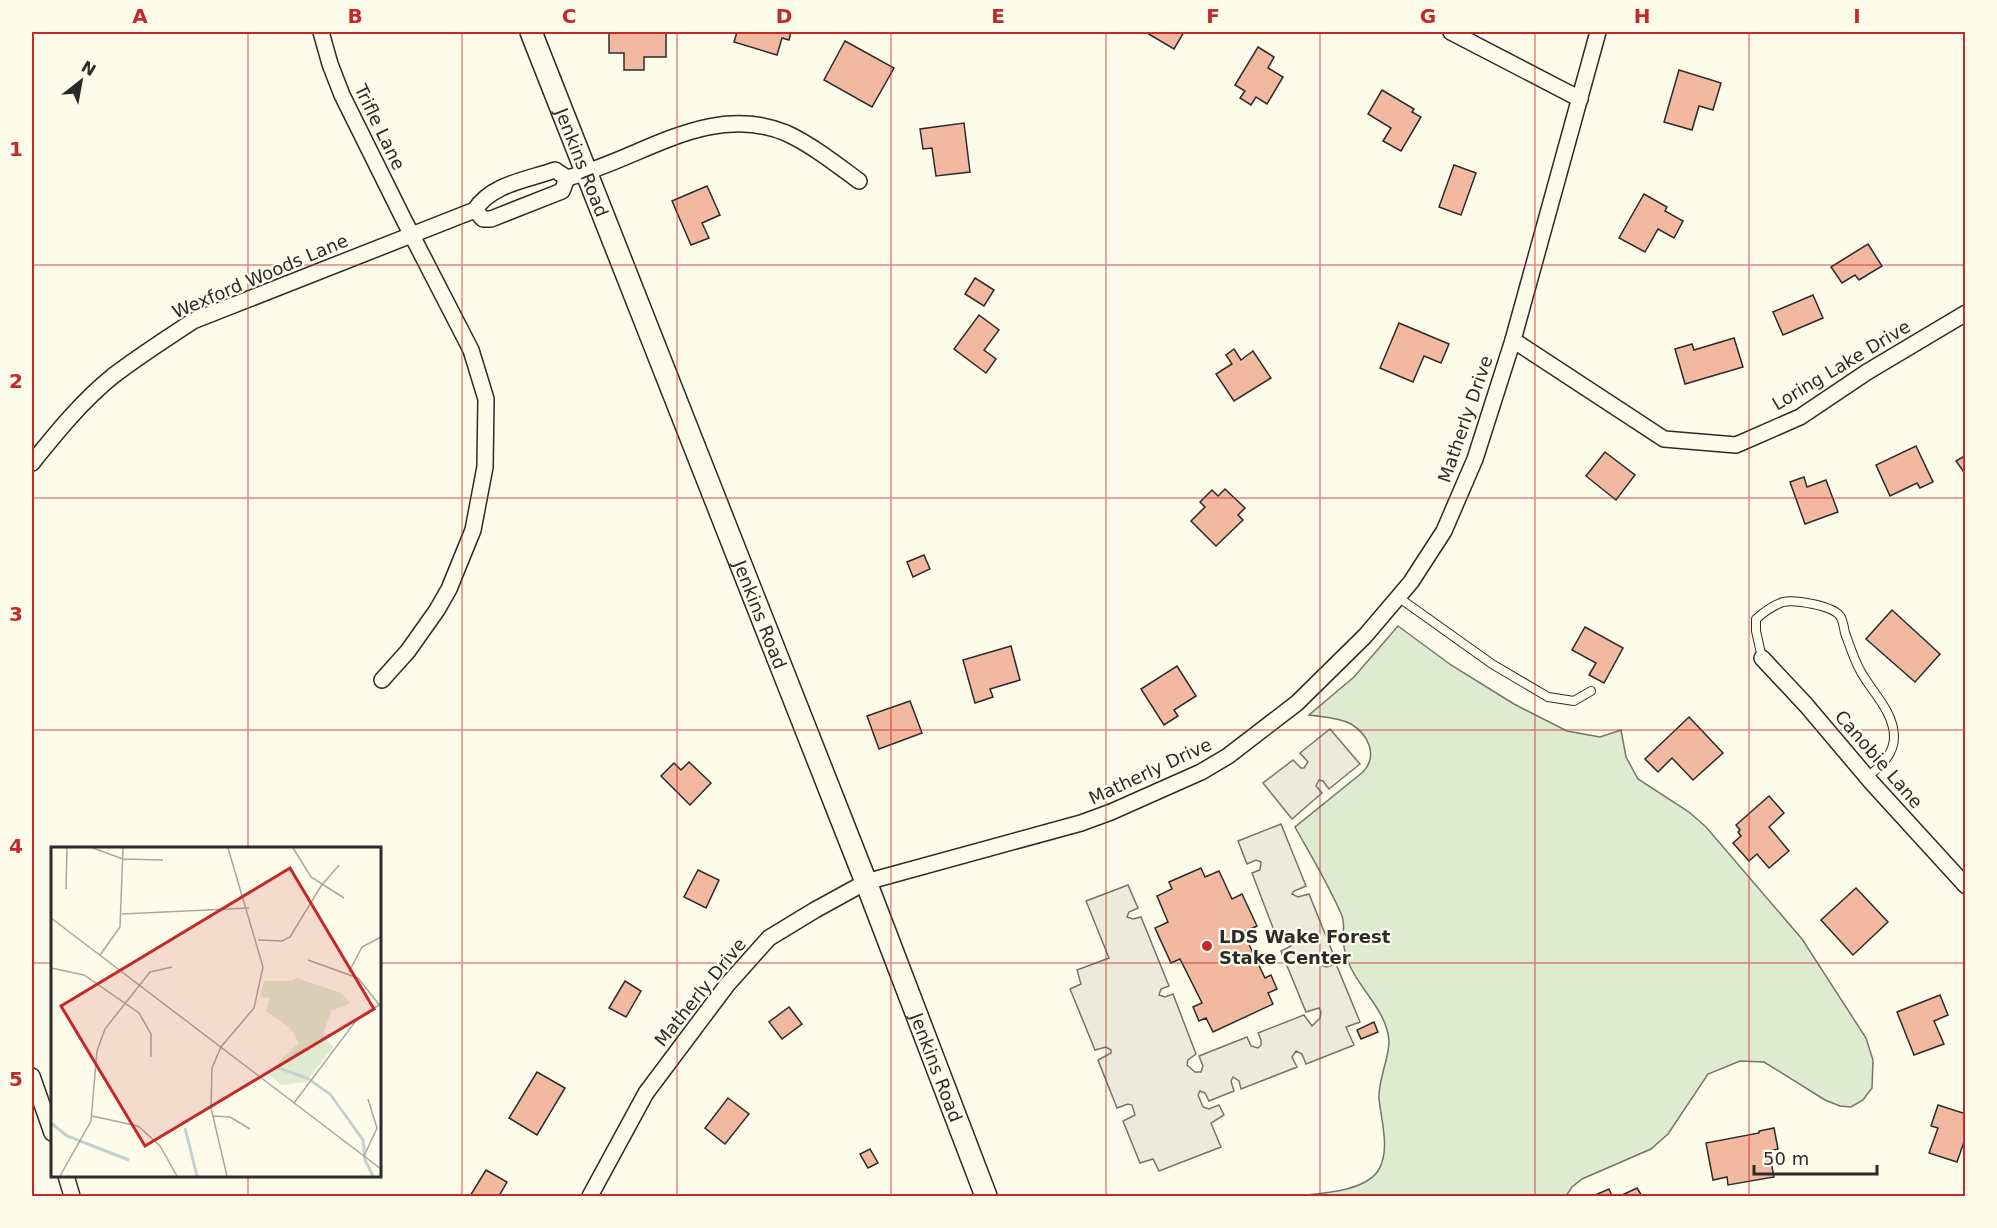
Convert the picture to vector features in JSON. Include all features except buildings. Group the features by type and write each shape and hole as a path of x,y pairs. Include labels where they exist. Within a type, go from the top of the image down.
{"street":[{"name":"Trifle Lane","path":"321,32 342,95 471,350 486,399 485,467 472,530 449,589 437,610 408,651 382,680"},
{"name":"Jenkins Road","path":"531,32 576,176 866,882 986,1197"},
{"path":"1451,32 1580,99"},
{"name":"Matherly Drive","path":"590,1197 646,1093 727,985 770,938 866,882 1081,823 1201,772 1228,756 1297,703 1365,636 1411,582 1444,531 1475,459 1513,339 1599,32"},
{"path":"475,210 483,219 491,219 562,191 576,176 684,133 719,125 766,127 786,133 860,181"},
{"name":"Wexford Woods Lane","path":"32,463 73,415 112,377 193,321 475,210 492,191 555,170 576,176"},
{"name":"Loring Lake Drive","path":"1513,339 1664,439 1736,445 1800,417 1867,372 1965,313"},
{"name":"Canobie Lane","path":"1762,658 1965,886"},
{"path":"32,1076 51,1130"},
{"path":"66,1177 72,1197"}],"lane":[{"path":"1398,597 1492,664 1548,698 1574,701 1591,691"},
{"path":"1762,658 1756,631 1756,619 1768,608 1786,601 1811,604 1833,609 1841,617 1855,660 1890,718 1894,736 1892,750 1881,766 1867,777"}],"green space":[{"path":"1398,626 1451,665 1514,704 1567,731 1600,737 1621,730 1626,757 1638,779 1689,812 1706,827 1802,939 1866,1038 1873,1060 1872,1088 1863,1100 1851,1107 1840,1106 1825,1100 1764,1062 1740,1061 1708,1074 1668,1134 1651,1149 1582,1179 1566,1196 1297,1196 1341,1190 1362,1183 1378,1171 1384,1154 1379,1092 1389,1048 1387,1030 1378,1010 1349,964 1344,945 1342,916 1295,827 1363,772 1368,766 1371,753 1363,734 1351,724 1341,720 1309,715 1354,677"}],"shaded area":[{"path":"1330,729 1360,764 1329,789 1323,781 1319,780 1316,786 1322,793 1292,819 1263,783 1293,760 1304,768 1308,762 1300,753"},
{"path":"1281,824 1306,886 1292,894 1298,897 1309,894 1334,956 1323,960 1323,966 1336,964 1360,1022 1346,1027 1354,1045 1306,1064 1302,1054 1296,1051 1292,1057 1297,1067 1241,1089 1239,1081 1233,1077 1231,1081 1234,1091 1209,1101 1205,1093 1200,1091 1198,1095 1203,1107 1209,1109 1219,1105 1224,1115 1211,1123 1221,1147 1159,1171 1153,1159 1140,1163 1123,1121 1135,1115 1132,1105 1117,1108 1098,1060 1111,1053 1111,1050 1106,1047 1095,1050 1070,989 1081,984 1077,970 1109,958 1086,901 1128,885 1138,908 1129,912 1127,917 1133,919 1141,917 1169,986 1161,989 1159,995 1165,997 1173,994 1196,1054 1188,1060 1187,1065 1195,1072 1201,1072 1203,1066 1199,1056 1247,1037 1251,1046 1258,1048 1261,1040 1258,1033 1304,1015 1312,1026 1320,1018 1319,1008 1306,1012 1281,951 1291,946 1293,940 1287,937 1278,941 1252,873 1260,870 1261,862 1256,860 1247,864 1238,841"}],"place":[{"name":"LDS Wake Forest Stake Center","path":"1207,946"}]}
